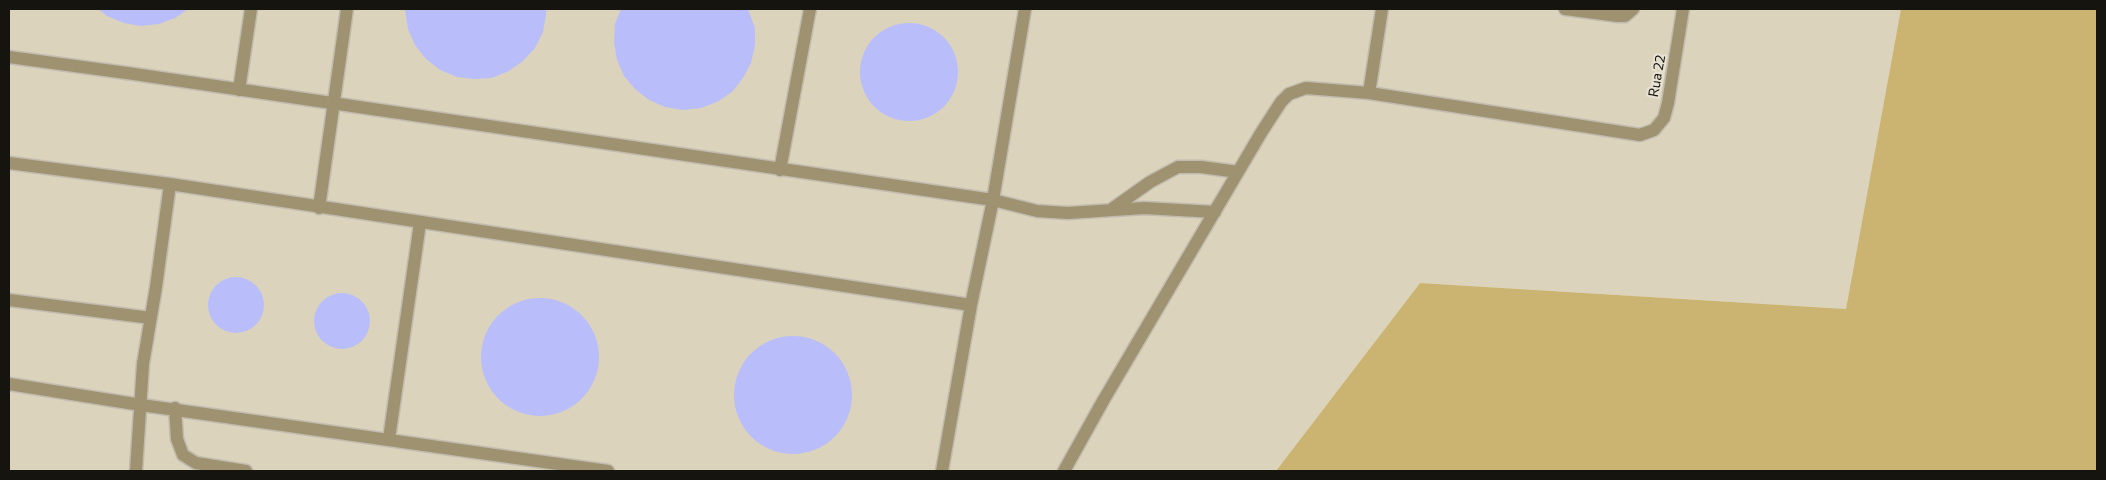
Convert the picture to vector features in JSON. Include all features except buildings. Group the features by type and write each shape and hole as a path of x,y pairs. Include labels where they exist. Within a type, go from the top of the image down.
{"lane":[{"path":"239,90 251,9"},
{"path":"319,208 347,9"},
{"path":"780,170 810,9"},
{"path":"942,471 971,305 993,200 1025,9"},
{"path":"1064,471 1103,401 1281,102 1289,94 1306,88 1369,93 1382,9"},
{"path":"1565,9 1624,16 1633,9"},
{"name":"Rua 22","path":"1369,93 1640,135 1654,130 1664,118 1683,9"},
{"path":"9,57 993,200 1025,209 1051,213 1144,208 1215,212"},
{"path":"9,162 170,184 971,305"},
{"path":"1112,209 1150,182 1178,167 1201,167 1238,172"},
{"path":"136,471 143,364 170,184"},
{"path":"389,439 420,222"},
{"path":"9,300 151,318"},
{"path":"9,384 141,405 175,408 608,471"},
{"path":"175,408 177,439 183,456 196,464 246,471"}],"shaded area":[{"path":"9,9 1901,9 1846,309 1420,283 1276,471 9,471"},
{"path":"1901,9 2097,9 2097,471 1276,471 1420,283 1846,309"}]}
